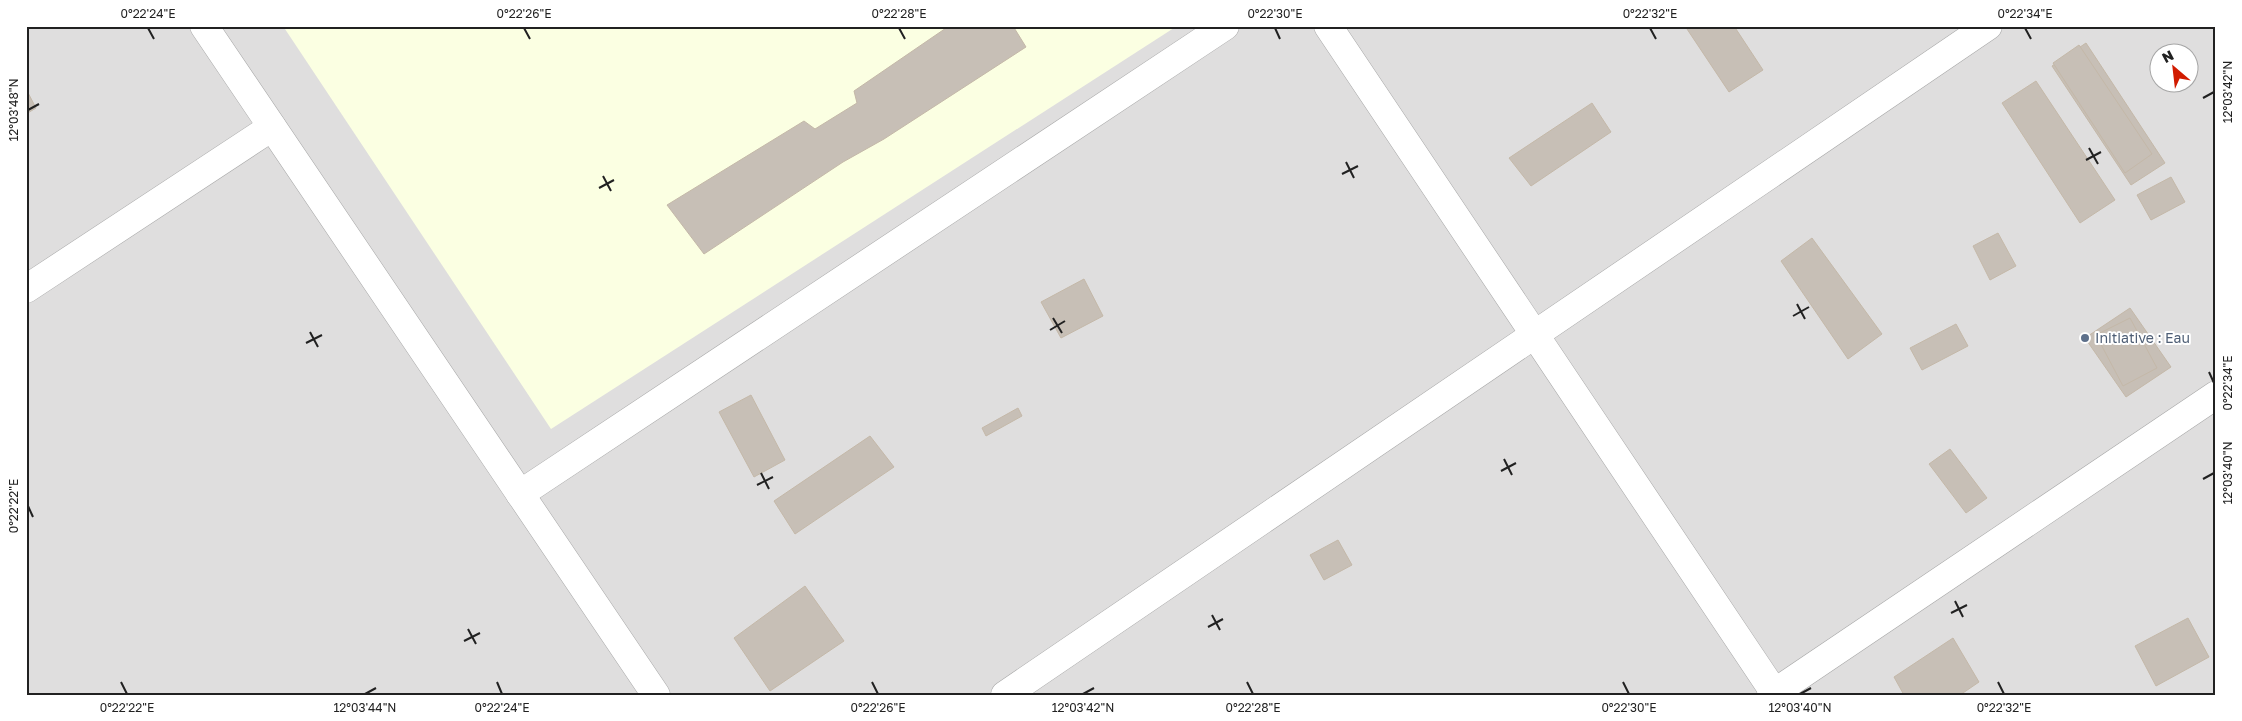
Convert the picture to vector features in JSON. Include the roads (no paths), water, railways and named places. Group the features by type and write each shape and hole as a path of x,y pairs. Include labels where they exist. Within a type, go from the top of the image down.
{"street":[{"path":"204,26 656,695"},
{"path":"520,494 1225,26"},
{"path":"1328,26 1774,694 2216,395"},
{"path":"1005,695 1988,26"},
{"path":"26,289 272,127"}],"place":[{"name":"Initiative : Eau","path":"2085,338"}]}
